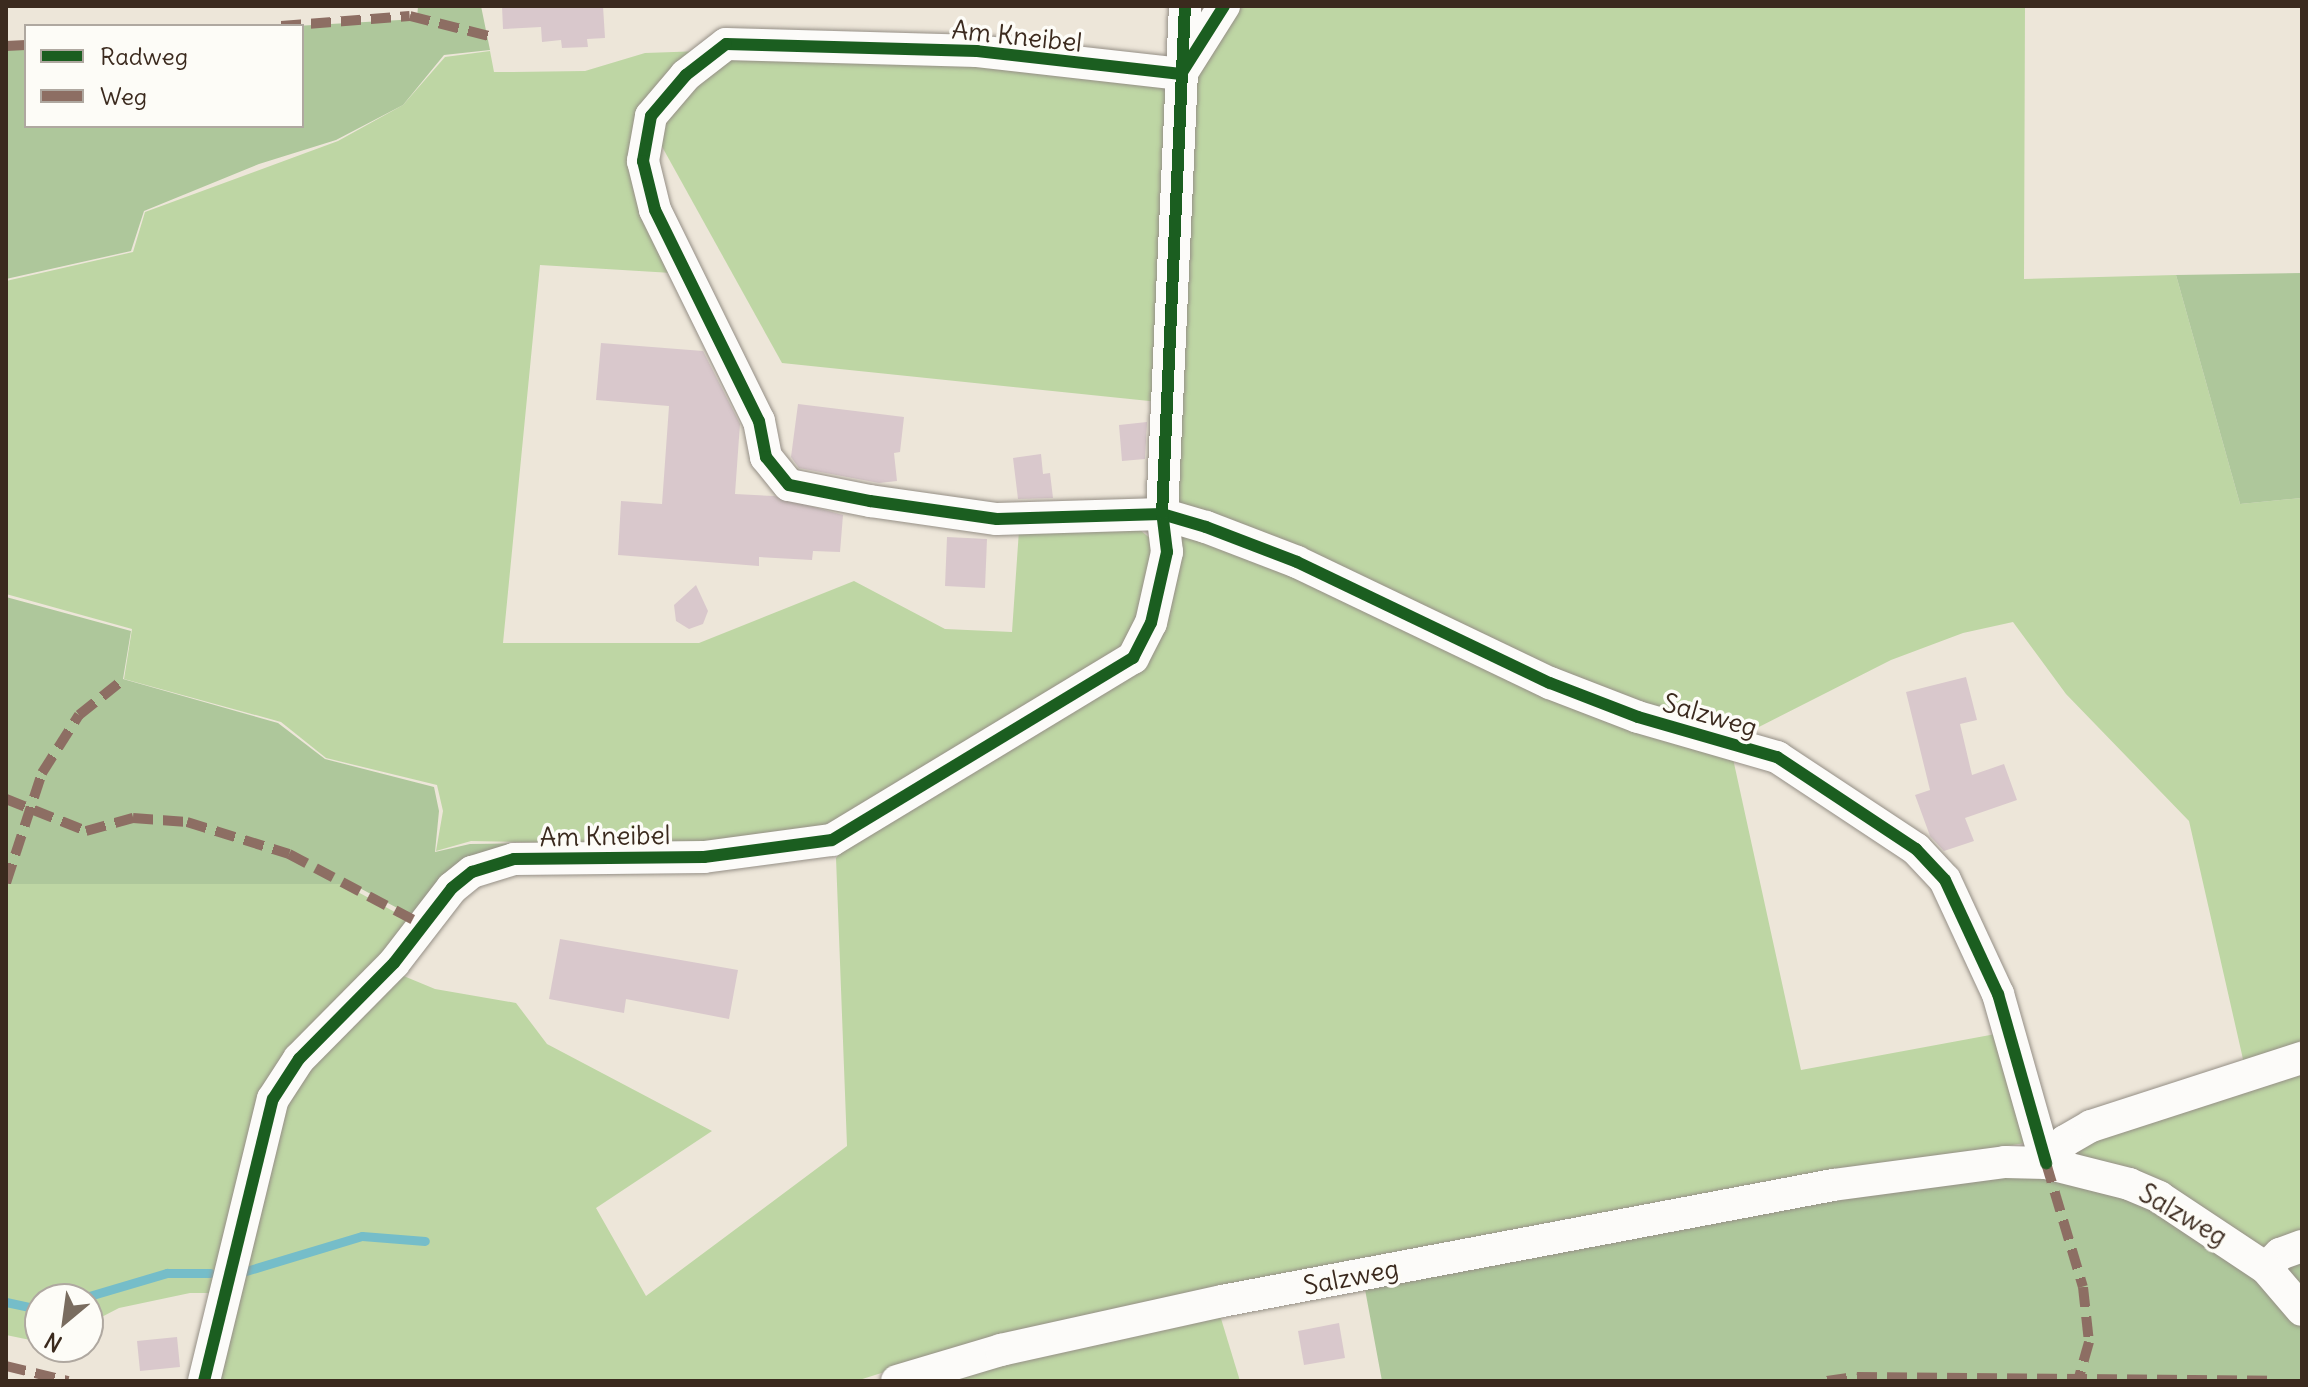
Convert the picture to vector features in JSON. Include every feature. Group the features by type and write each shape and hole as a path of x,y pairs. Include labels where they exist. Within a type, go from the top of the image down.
{"street":[{"name":"Am Kneibel","path":"204,1381 273,1099 299,1059 394,963 452,888 472,872 514,859 704,857 832,840 1133,658 1151,623 1167,552 1162,514 1185,6"},
{"name":"Am Kneibel","path":"1181,74 1224,6"},
{"name":"Am Kneibel","path":"1162,514 997,519 789,485 766,457 759,421 655,210 643,161 651,116 686,75 726,44 977,51 1181,74"},
{"name":"Salzweg","path":"1162,514 1297,562 1550,683 1638,717 1777,757 1916,849 1945,880 1992,981 2046,1163"},
{"path":"2046,1163 2065,1141 2091,1126 2302,1058"},
{"name":"Salzweg","path":"897,1381 1001,1350 1222,1301 1833,1185 1966,1164 2046,1163 2129,1184 2159,1197 2266,1268 2302,1310"},
{"path":"2266,1268 2280,1254 2302,1246"}],"green space":[{"path":"418,6 481,6 490,50 444,55 403,105 336,140 259,164 144,211 131,251 6,279 6,48 24,46 24,128 304,128 304,26 417,19"},
{"path":"1228,6 2025,6 2024,279 2176,275 2240,504 2302,498 2302,1053 2245,1068 2189,821 2066,694 2013,622 1963,633 1891,660 1751,731 1732,754 1801,1070 2001,1033 2025,1143 1709,1194 996,1337 856,1381 210,1381 285,1086 394,972 435,989 516,1003 547,1044 712,1131 596,1208 646,1296 847,1146 836,858 848,843 1158,637 1187,102"},
{"path":"490,51 494,72 513,72 585,71 645,53 703,51 640,120 672,273 540,265 503,643 699,643 854,581 945,629 1012,632 1019,530 1140,530 1156,543 1145,617 1121,655 822,832 707,846 471,841 436,851 443,811 437,785 326,758 281,722 124,679 132,629 6,594 6,281 133,252 145,212 338,141 403,105 445,57"},
{"path":"728,51 979,56 1173,86 1159,402 782,363 655,134"},
{"path":"2302,273 2302,498 2240,504 2176,275"},
{"path":"6,597 131,631 123,679 278,723 325,759 434,787 439,811 435,852 470,844 561,843 509,855 420,920 352,884 6,884"},
{"path":"6,884 343,884 417,924 280,1077 220,1293 190,1293 119,1308 104,1316 104,1283 24,1283 24,1339 6,1335"},
{"path":"2302,1062 2302,1243 2249,1247 2065,1153"},
{"path":"1999,1163 2141,1201 2259,1281 2302,1248 2302,1381 1382,1381 1364,1284"},
{"path":"1219,1312 1240,1381 922,1381"}],"building":[{"path":"502,6 603,6 605,38 587,39 588,47 562,48 561,40 542,42 541,27 503,29"},
{"path":"601,343 703,351 740,424 735,494 774,496 843,515 840,552 813,551 812,560 759,557 759,566 618,555 621,501 662,504 669,406 596,400"},
{"path":"798,404 904,417 900,452 894,453 897,481 879,483 799,468 791,457"},
{"path":"1147,422 1145,459 1122,461 1119,425"},
{"path":"1041,454 1043,474 1050,473 1053,498 1018,499 1013,458"},
{"path":"947,537 987,539 985,588 945,586"},
{"path":"696,585 708,611 703,624 689,629 676,621 674,605"},
{"path":"1966,677 1977,720 1960,724 1972,775 2004,764 2017,800 1965,818 1974,841 1944,851 1930,836 1915,795 1930,790 1906,692"},
{"path":"560,939 738,970 729,1019 626,999 624,1013 549,999"},
{"path":"1339,1323 1345,1358 1304,1365 1298,1331"},
{"path":"177,1337 180,1367 140,1371 137,1341"}],"waterway":[{"path":"246,1271 362,1236 425,1241"},
{"path":"104,1292 167,1273 210,1273"},
{"path":"6,1302 24,1306"}],"marked path":[{"path":"304,24 410,16 493,37"},
{"path":"6,46 24,45"},
{"path":"6,883 42,773 79,715 124,679"},
{"path":"6,799 86,831 133,818 187,822 289,854 423,925"},
{"path":"2046,1163 2083,1287 2089,1342 2078,1381"},
{"path":"6,1366 68,1381"},
{"path":"1827,1381 1857,1377 2276,1381"}],"cycle path":[{"path":"204,1381 273,1099 299,1059 394,963 452,888 472,872 514,859 704,857 832,840 1133,658 1151,623 1167,552 1162,514 1185,6"},
{"path":"1224,6 1181,74 977,51 726,44 686,75 651,116 643,161 655,210 759,421 766,457 789,485 870,501 997,519 1162,514 1206,527 1297,562 1550,683 1638,717 1777,757 1916,849 1945,880 1998,994 2046,1163"}]}
